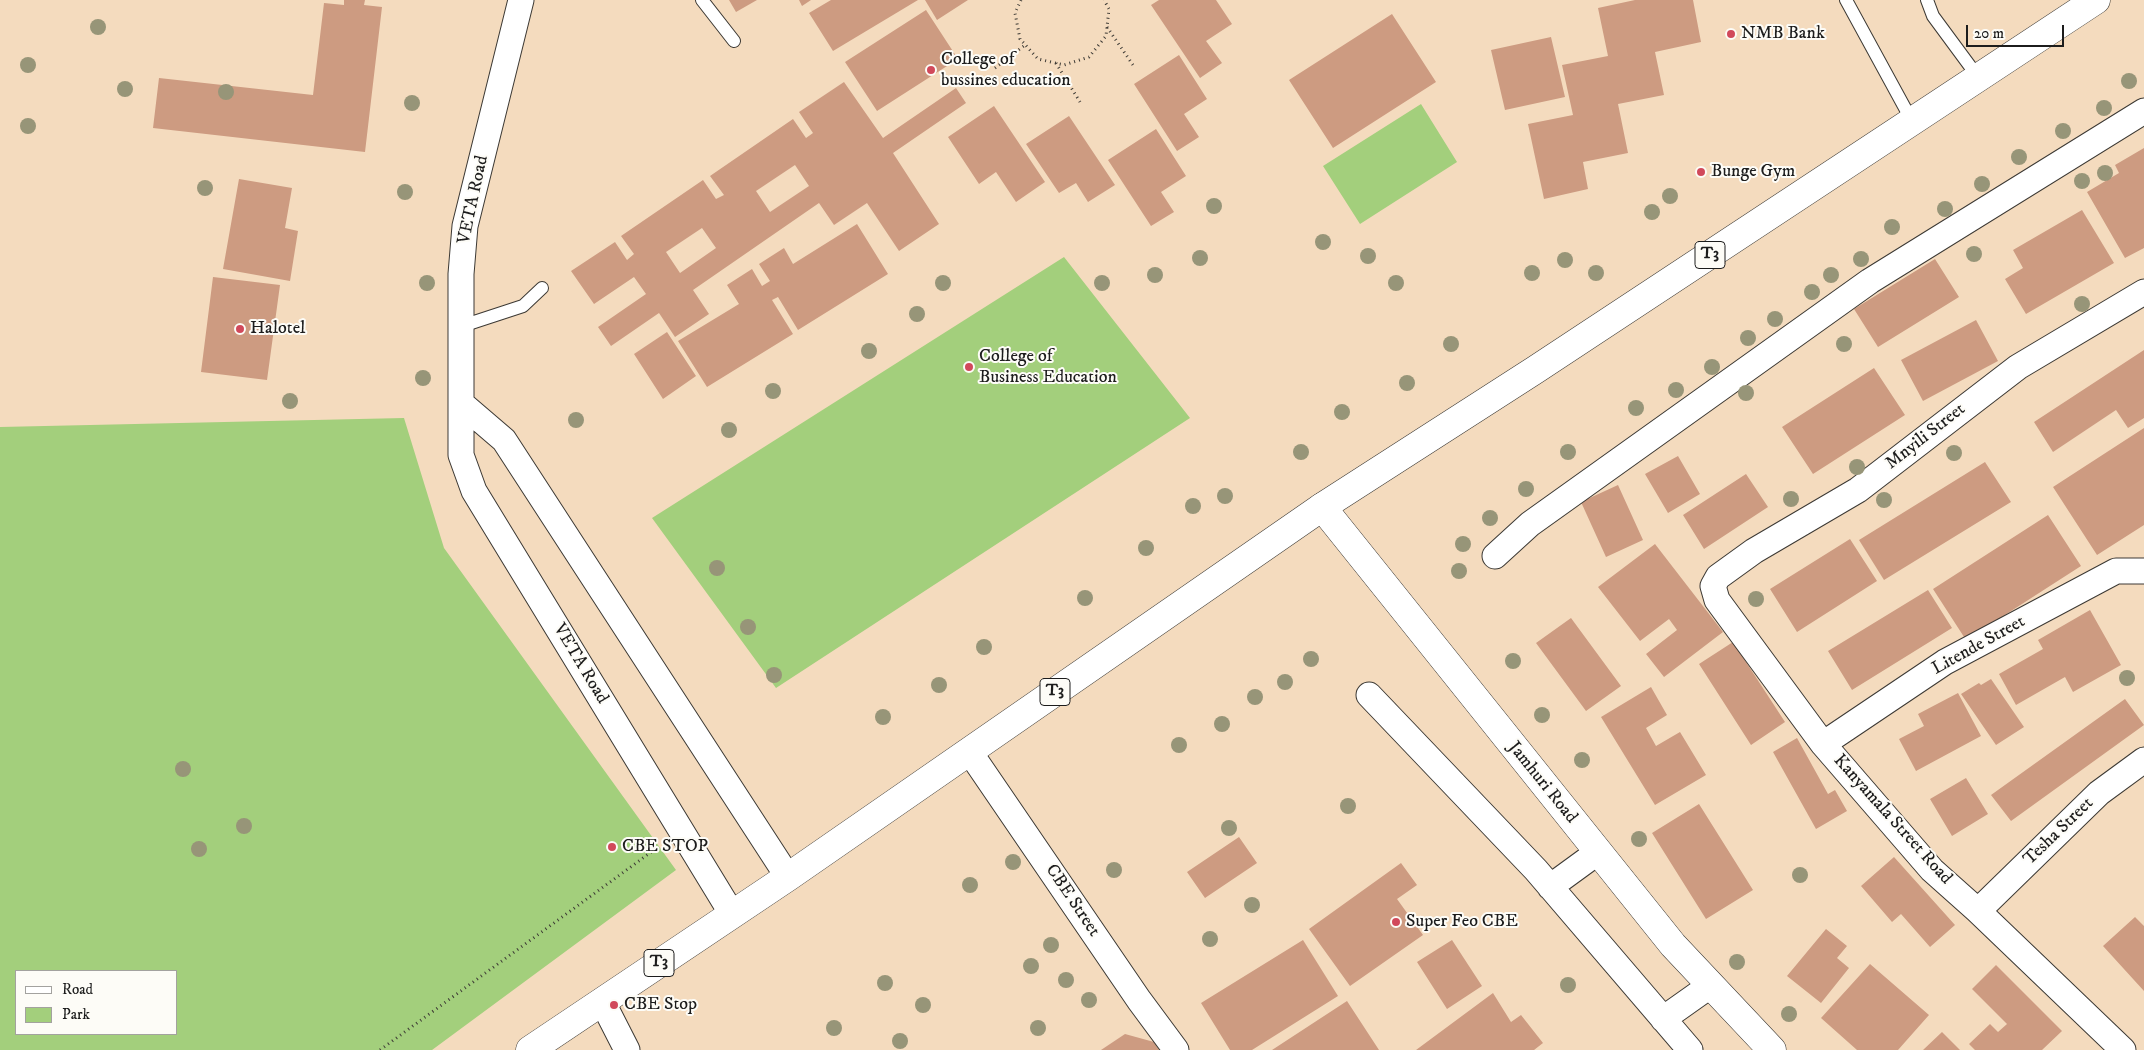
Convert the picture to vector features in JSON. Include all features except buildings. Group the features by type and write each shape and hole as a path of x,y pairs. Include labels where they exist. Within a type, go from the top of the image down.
{"main road":[{"name":"T3","path":"530,1050 788,877 1322,507 1535,370 2096,0"},
{"name":"Jamhuri Road","path":"1322,507 1673,945 1772,1050"}],"street":[{"name":"VETA Road","path":"521,0 466,226 461,274 461,454 474,490 732,914"},
{"path":"1495,556 1530,524 1870,282 2144,111"},
{"name":"Mnyili Street","path":"1713,586 1718,577 1754,551 1858,490 2018,366 2144,292"},
{"path":"462,404 504,440 788,877"},
{"name":"Litende Street","path":"1823,744 1954,658 2116,571 2144,571"},
{"name":"Kanyamala Street Road","path":"1713,586 1717,600 1823,744 1932,870 1978,911 2114,1047"},
{"path":"1368,695 1550,887 1690,1050"},
{"name":"CBE Street","path":"969,751 1139,1000 1176,1050"},
{"name":"Tesha Street","path":"1978,911 2099,793 2144,760"},
{"path":"1550,887 1598,852"},
{"path":"1663,1018 1711,985"},
{"path":"602,1001 627,1050"}],"lane":[{"path":"702,0 734,41"},
{"path":"1846,0 1912,121"},
{"path":"1927,0 1933,16 1978,77"},
{"path":"462,326 523,306 542,288"}],"path":[{"path":"1016,0 1019,4"},
{"path":"1021,0 1015,13 1020,39 1038,58 1064,65 1089,57 1106,36 1109,10 1104,0"},
{"path":"1107,27 1133,65"},
{"path":"995,68 1025,45"},
{"path":"1056,63 1080,102"},
{"path":"380,1050 681,830"}],"green space":[{"path":"1421,104 1457,162 1360,224 1323,166"},
{"path":"1064,257 1190,418 776,688 652,518"},
{"path":"404,418 444,548 676,870 432,1050 0,1050 0,427"}],"place":[{"name":"NMB Bank","path":"1731,34"},
{"name":"College of bussines education","path":"931,70"},
{"name":"Bunge Gym","path":"1701,172"},
{"name":"Halotel","path":"240,329"},
{"name":"College of Business Education","path":"969,367"},
{"name":"CBE STOP","path":"612,847"},
{"name":"Super Feo CBE","path":"1396,922"},
{"name":"CBE Stop","path":"614,1005"}]}
